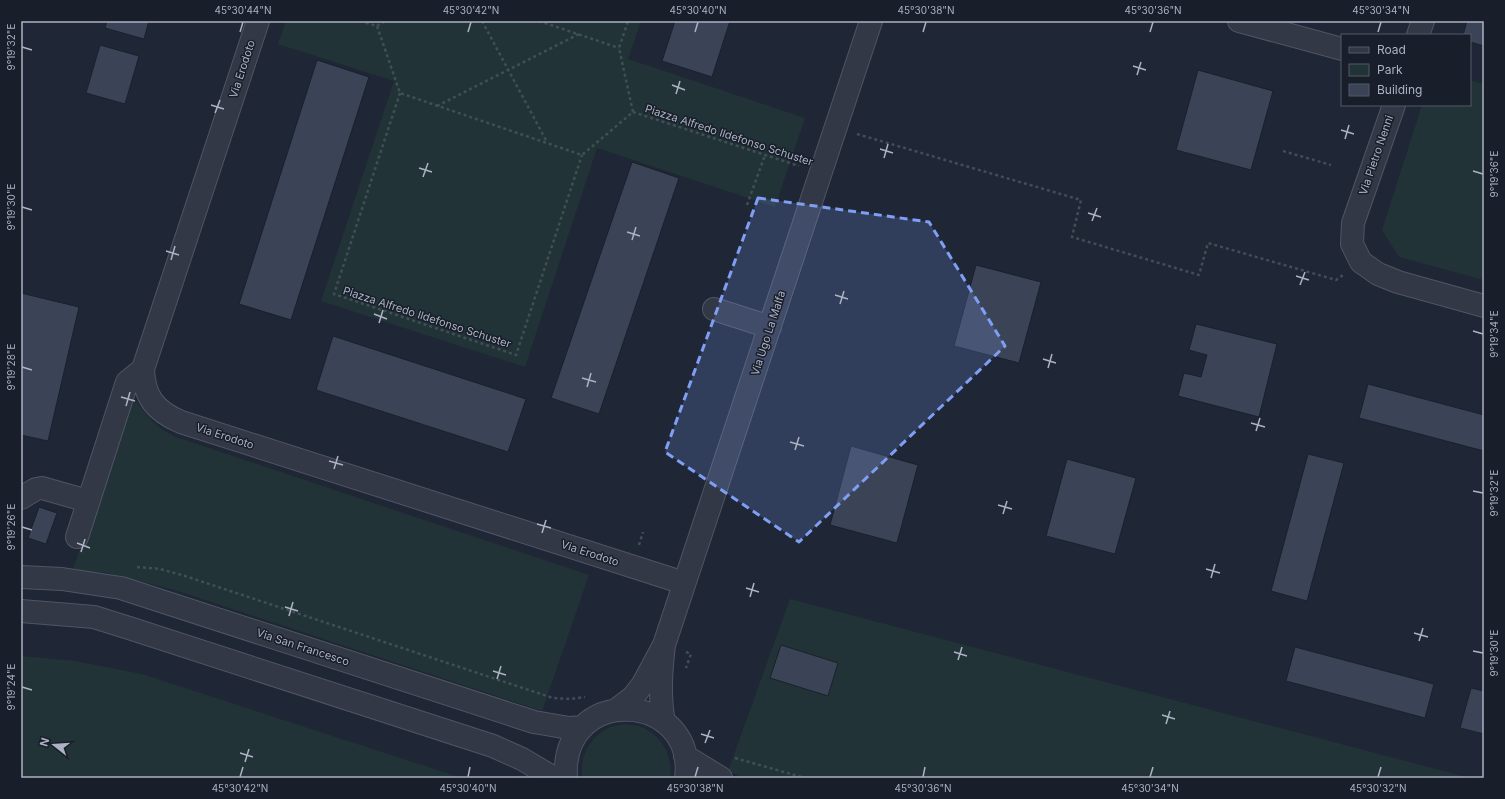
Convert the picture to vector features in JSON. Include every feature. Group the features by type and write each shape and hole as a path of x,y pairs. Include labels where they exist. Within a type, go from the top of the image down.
{"street":[{"name":"Via Erodoto","path":"258,21 143,369 145,387 150,399 162,412 181,422 684,583"},
{"name":"Via Ugo La Malfa","path":"616,710 633,697 644,684 664,645 871,21"},
{"path":"1239,21 1341,49"},
{"path":"1418,34 1423,21"},
{"name":"Via Pietro Nenni","path":"1361,262 1352,244 1353,223 1394,106"},
{"path":"1361,262 1378,274 1398,282 1484,306"},
{"path":"714,309 770,327"},
{"path":"76,537 127,382 143,369"},
{"path":"21,498 36,488 42,488 88,501"},
{"name":"Via San Francesco","path":"21,577 62,579 122,588 534,722 568,728 583,728"},
{"path":"21,611 94,617 124,626 493,746 522,759 554,778"},
{"name":"Via Ugo La Malfa","path":"664,645 660,687 664,722"},
{"path":"566,778 566,768 570,746 583,728 593,719 604,713 629,709 654,715 674,731 682,744 687,769 686,778"},
{"path":"685,756 721,778"}],"path":[{"path":"360,21 377,26 385,21"},
{"path":"482,21 547,143"},
{"path":"539,21 619,48 628,21"},
{"path":"377,26 400,93 582,155"},
{"path":"437,106 579,34"},
{"name":"Piazza Alfredo Ildefonso Schuster","path":"619,48 633,112"},
{"name":"Piazza Alfredo Ildefonso Schuster","path":"400,93 334,294 516,355 582,155 633,112"},
{"name":"Piazza Alfredo Ildefonso Schuster","path":"633,112 820,174"},
{"path":"836,128 1081,200 1072,237 1199,275 1208,243 1336,280 1361,262"},
{"path":"1283,150 1331,165"},
{"path":"747,204 765,155"},
{"path":"131,567 160,569 185,576 553,698 570,699 590,696"},
{"path":"664,645 692,654 686,669"},
{"path":"730,757 805,778"}],"highlighted area":[{"path":"758,198 929,222 1005,346 799,542 665,452"}],"green space":[{"path":"286,21 641,21 628,59 805,118 775,207 597,148 525,367 321,301 394,81 278,44"},
{"path":"1471,80 1484,84 1484,280 1399,257 1382,230 1422,106 1471,106"},
{"path":"136,401 153,422 163,430 176,437 589,575 542,711 175,590 107,573 73,570 122,417 127,408"},
{"path":"790,599 1470,778 743,778 728,771"},
{"path":"21,656 75,661 142,674 462,778 21,778"},
{"path":"624,724 639,726 654,734 660,740 668,754 671,770 670,778 583,778 582,763 591,743 608,728"}],"building":[{"path":"107,21 149,21 144,39 105,28"},
{"path":"675,21 730,21 712,77 662,61"},
{"path":"1467,21 1484,21 1484,46 1471,42 1471,34 1463,34"},
{"path":"100,45 139,56 125,104 86,93"},
{"path":"317,60 369,77 291,320 239,304"},
{"path":"1198,70 1273,91 1251,170 1176,150"},
{"path":"632,162 679,178 599,414 551,398"},
{"path":"976,265 1041,282 1019,363 954,346"},
{"path":"21,293 79,307 48,441 21,435"},
{"path":"1196,324 1277,344 1259,417 1178,396 1184,373 1201,377 1207,355 1189,350"},
{"path":"333,336 526,399 508,452 316,390"},
{"path":"1368,384 1484,415 1484,451 1359,418"},
{"path":"851,446 918,465 897,543 830,525"},
{"path":"1308,454 1344,463 1307,601 1271,591"},
{"path":"1067,459 1136,478 1115,554 1046,536"},
{"path":"39,507 57,513 46,544 28,538"},
{"path":"781,645 838,663 828,696 770,678"},
{"path":"1295,647 1434,684 1425,718 1286,681"},
{"path":"1471,688 1484,691 1484,734 1460,728"}]}
